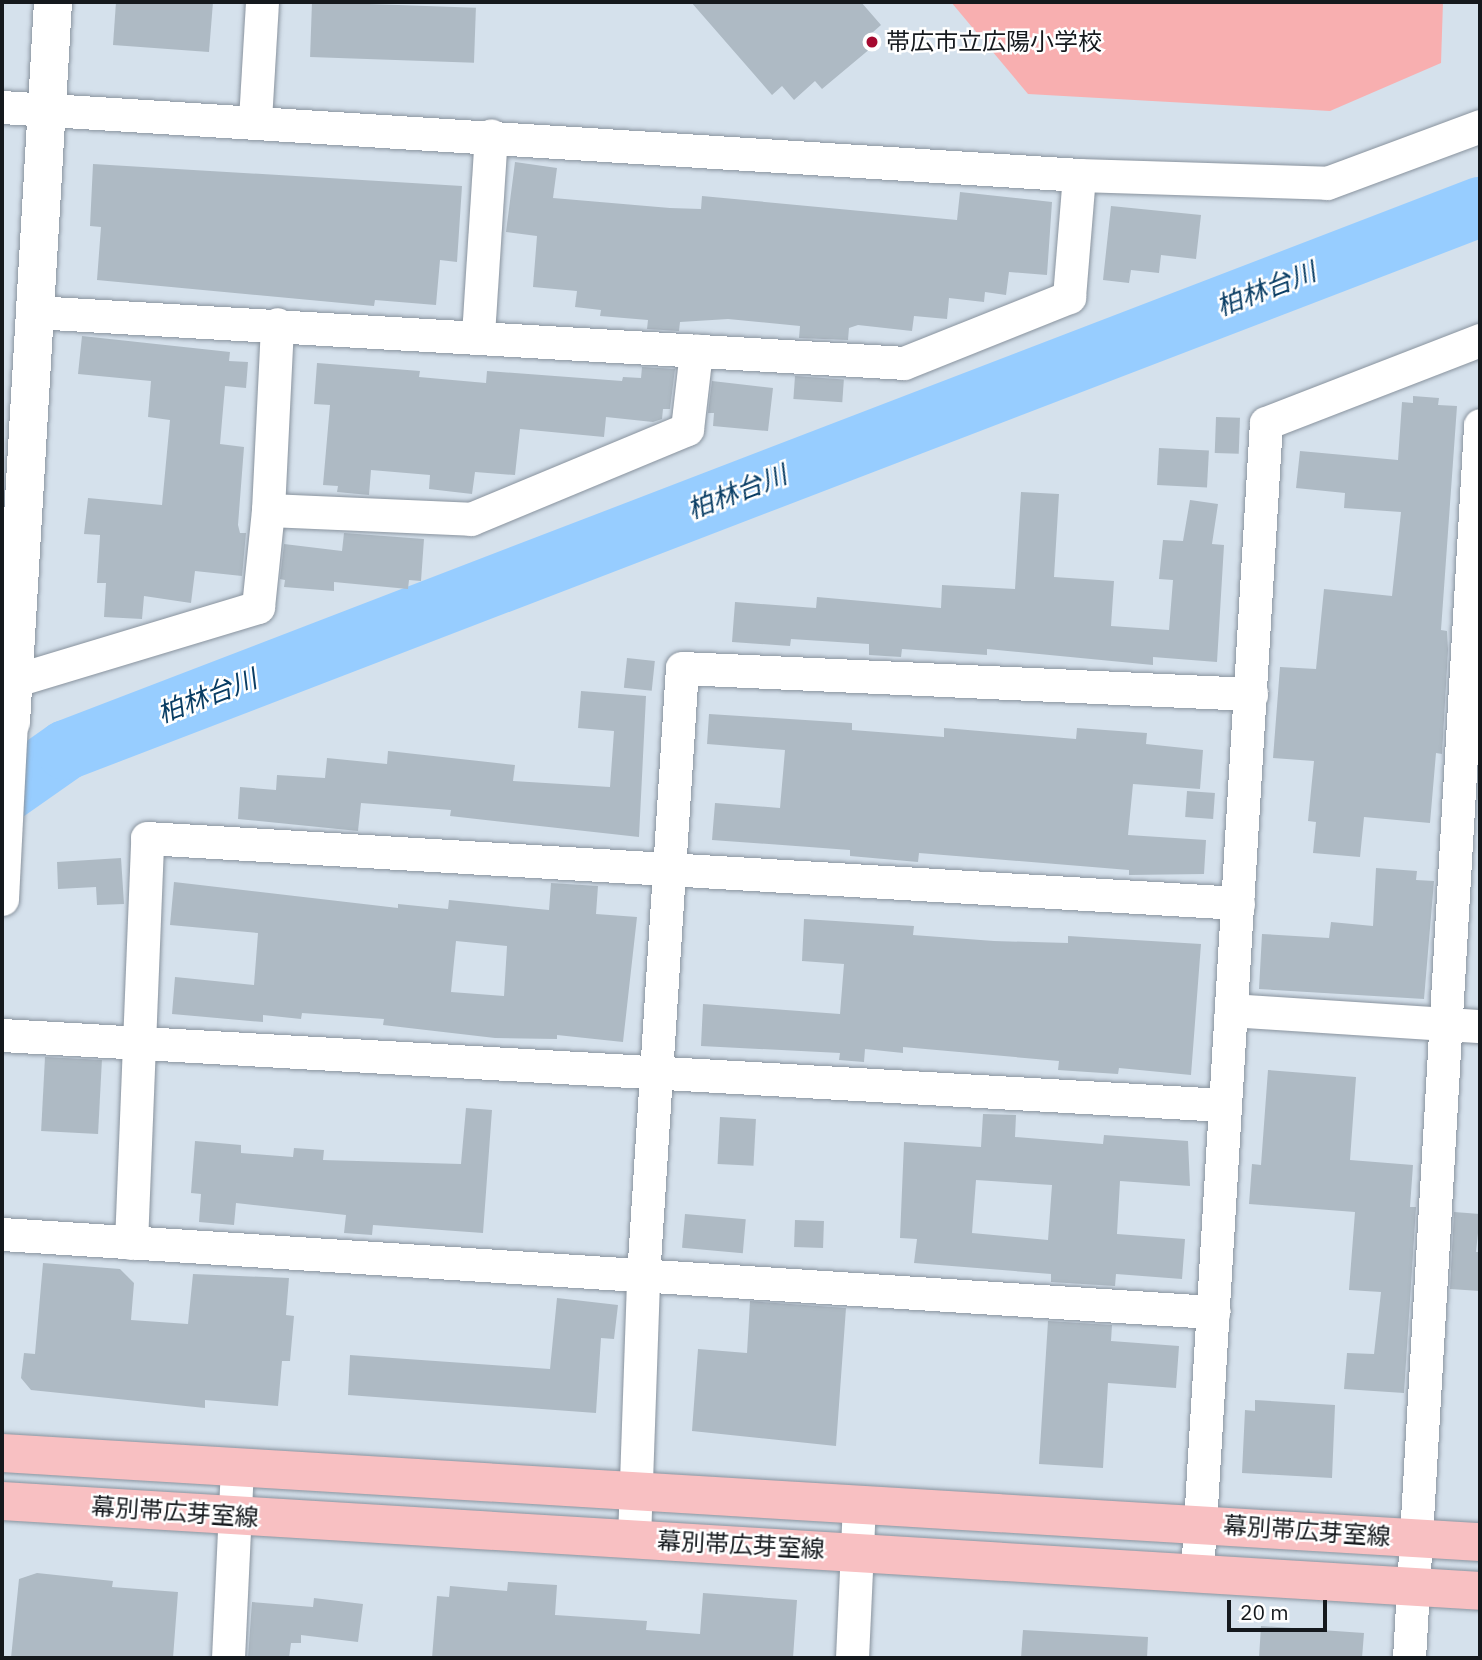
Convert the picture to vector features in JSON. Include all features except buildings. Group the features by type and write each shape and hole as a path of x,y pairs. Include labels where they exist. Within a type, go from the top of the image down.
{"main road":[{"name":"幕別帯広芽室線","path":"2,1453 636,1488 1480,1542"},
{"name":"幕別帯広芽室線","path":"2,1501 1480,1591"}],"street":[{"path":"2,899 13,681 12,555 34,312 53,2"},
{"path":"255,120 262,2"},
{"path":"2,107 255,120 1079,175 1327,183 1480,126"},
{"path":"478,335 491,135"},
{"path":"34,312 478,335 904,363 1069,297 1079,175"},
{"path":"13,681 257,607 268,510 277,324"},
{"path":"1197,1573 1266,423 1480,340"},
{"path":"268,510 471,519 687,429 696,351"},
{"path":"1409,1658 1443,1023 1480,425"},
{"path":"634,1539 643,1277 654,1072 682,667 1251,694"},
{"path":"131,1243 147,838 666,872 1238,903"},
{"path":"1231,1010 1480,1026"},
{"path":"2,1035 1225,1105"},
{"path":"2,1234 1213,1312"},
{"path":"228,1658 237,1466"},
{"path":"852,1658 859,1503"}],"shaded area":[{"path":"951,2 1443,2 1441,63 1330,111 1028,94"}],"waterway":[{"name":"柏林台川","path":"2,795 66,750 1480,207"}],"place":[{"name":"帯広市立広陽小学校","path":"872,42"}]}
